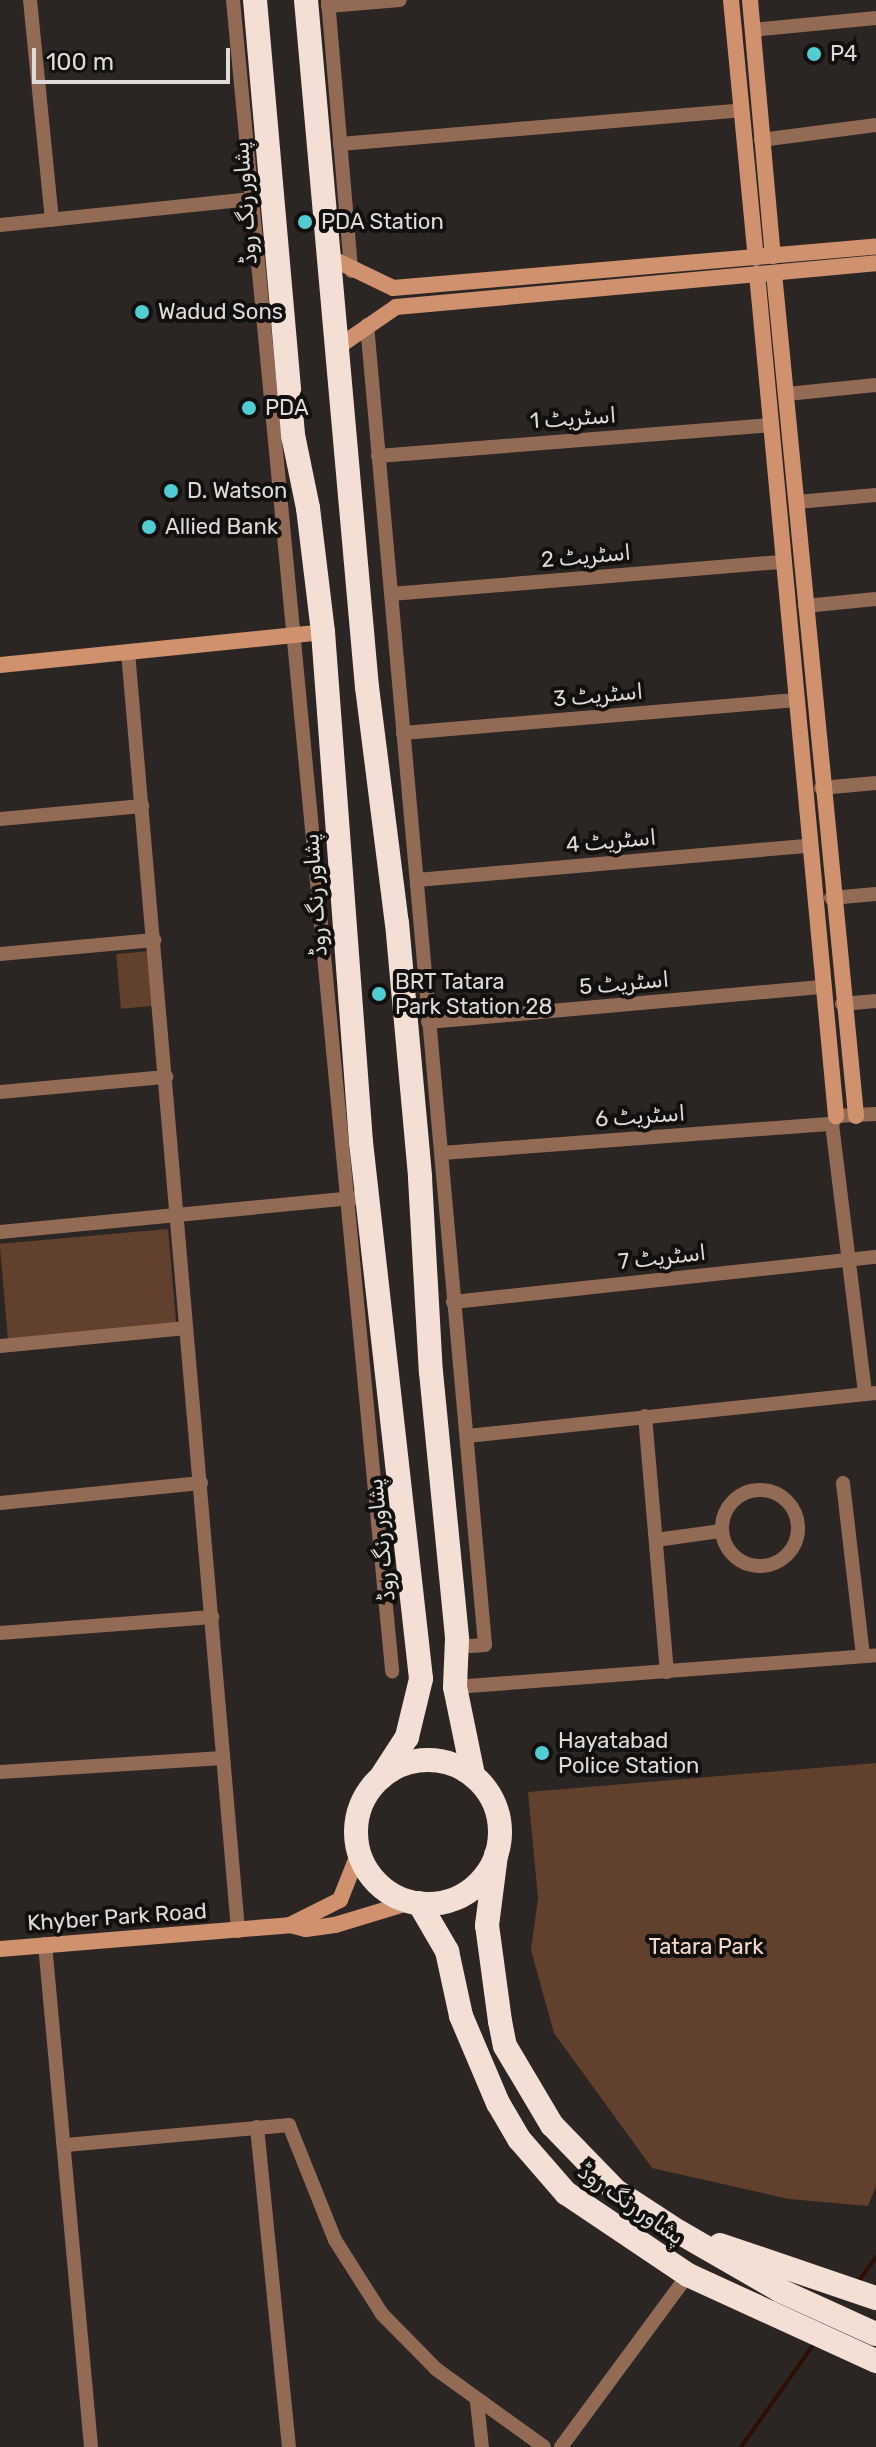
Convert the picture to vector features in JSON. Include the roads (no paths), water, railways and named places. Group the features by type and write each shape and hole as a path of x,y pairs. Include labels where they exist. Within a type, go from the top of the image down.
{"highway":[{"name":"پشاور رنگ روڈ","path":"255,0 261,198 293,435 308,508 323,632 358,1198 421,1679 407,1737 381,1777"},
{"path":"321,2 341,264 338,347 367,687 410,1062 457,1647 455,1687 473,1775 497,1811 496,1855 466,1893 415,1902 373,1879 359,1852 359,1811 381,1777 417,1760 455,1765 473,1775"},
{"name":"پشاور رنگ روڈ","path":"496,1855 487,1925 505,2046 552,2125 582,2160 616,2191 679,2232 780,2290 876,2334"},
{"name":"پشاور رنگ روڈ","path":"415,1902 447,1951 461,2016 485,2077 519,2139 566,2193 688,2275 780,2290 876,2361"},
{"path":"780,2290 876,2298"}],"street":[{"path":"30,0 52,220"},
{"path":"233,0 261,198 295,635 358,1198 392,1671"},
{"path":"400,0 321,2 340,144 341,264 393,288 765,265 876,263"},
{"path":"467,1436 871,1394 849,1259 809,846 805,606 787,394 741,110 731,0"},
{"path":"750,0 761,140 771,425 796,700 809,755 821,788 856,1116"},
{"path":"752,30 876,18"},
{"path":"340,144 741,110"},
{"path":"761,140 876,125"},
{"path":"0,225 261,198"},
{"path":"338,347 396,307 765,265 876,247"},
{"path":"367,325 485,1645 457,1647"},
{"path":"787,394 876,385"},
{"name":"اسٹریٹ 1","path":"378,456 771,425"},
{"path":"797,502 876,495"},
{"name":"اسٹریٹ 2","path":"391,594 784,562"},
{"path":"805,606 876,599"},
{"path":"0,665 323,632"},
{"path":"128,652 238,1931"},
{"name":"اسٹریٹ 3","path":"403,733 796,700"},
{"path":"821,788 876,783"},
{"path":"0,819 142,806"},
{"name":"اسٹریٹ 4","path":"417,880 809,846"},
{"path":"831,898 876,894"},
{"path":"0,954 154,940"},
{"name":"اسٹریٹ 5","path":"428,1022 823,987"},
{"path":"842,1004 876,1001"},
{"path":"0,1092 166,1077"},
{"name":"اسٹریٹ 6","path":"442,1153 876,1114"},
{"path":"0,1232 358,1198"},
{"name":"اسٹریٹ 7","path":"453,1302 876,1257"},
{"path":"0,1346 186,1328"},
{"path":"645,1416 667,1672"},
{"path":"0,1503 201,1483"},
{"path":"455,1687 869,1656 843,1483"},
{"path":"748,1491 773,1492 785,1498 797,1520 794,1545 787,1555 765,1566 731,1553 721,1531 728,1507 748,1491"},
{"path":"656,1540 721,1531"},
{"path":"0,1633 212,1617"},
{"path":"0,1772 223,1758"},
{"path":"290,1925 340,1900 359,1852"},
{"path":"290,1925 306,1929 335,1925 415,1902"},
{"name":"Khyber Park Road","path":"0,1949 290,1925"},
{"path":"45,1944 66,2145 91,2447"},
{"path":"66,2145 289,2125 335,2240 382,2314 477,2402 544,2447"},
{"path":"257,2127 289,2447"},
{"path":"561,2447 688,2275"},
{"path":"477,2402 482,2447"}],"waterway":[{"path":"858,2282 876,2257"},
{"path":"741,2447 816,2341"}],"place":[{"name":"P4","path":"814,54"},
{"name":"PDA Station","path":"305,222"},
{"name":"Wadud Sons","path":"142,312"},
{"name":"PDA","path":"249,408"},
{"name":"D. Watson","path":"171,491"},
{"name":"Allied Bank","path":"149,527"},
{"name":"BRT Tatara Park Station 28","path":"379,994"},
{"name":"Hayatabad Police Station","path":"542,1753"}],"park label":[{"name":"Tatara Park","path":"706,1947"}]}
